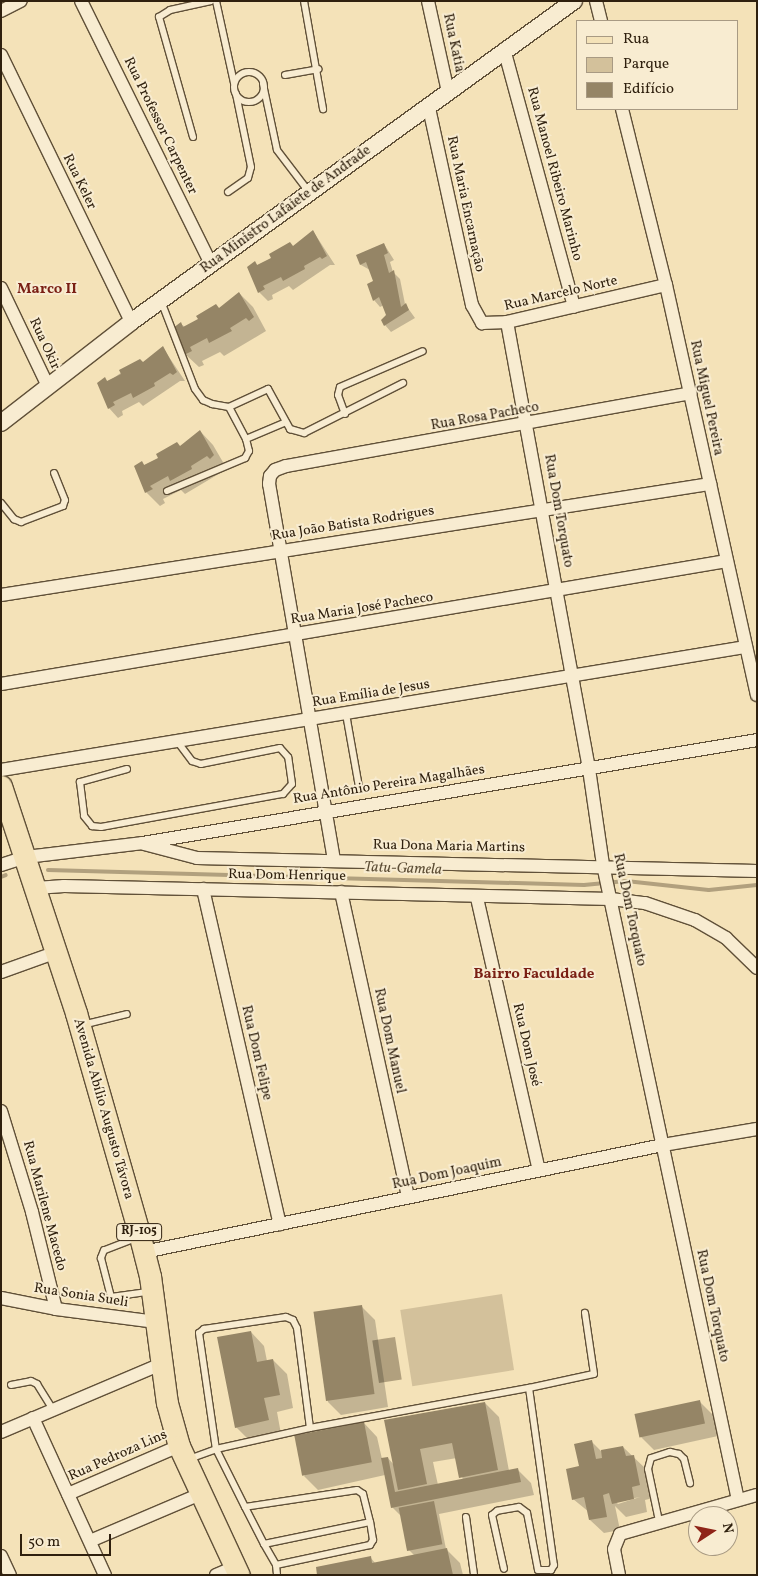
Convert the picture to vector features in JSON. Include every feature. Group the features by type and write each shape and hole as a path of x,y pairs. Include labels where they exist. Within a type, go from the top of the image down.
{"main road":[{"name":"Avenida Abílio Augusto Távora","path":"1,786 26,857 80,1026 142,1244 152,1291 160,1364 182,1453 230,1572"}],"street":[{"path":"1,11 21,1"},
{"name":"Rua Professor Carpenter","path":"81,1 211,264"},
{"name":"Rua Katia","path":"428,1 448,92"},
{"name":"Rua Ministro Lafaiete de Andrade","path":"1,423 160,300 429,108 504,49 574,1"},
{"path":"596,1 601,20"},
{"name":"Rua Manoel Ribeiro Marinho","path":"504,49 574,307"},
{"name":"Rua Keler","path":"1,55 131,322"},
{"name":"Rua Maria Encarnação","path":"429,108 472,305"},
{"name":"Rua Miguel Pereira","path":"622,110 666,285 757,695"},
{"name":"Rua Marcelo Norte","path":"472,305 482,323 507,322 666,285"},
{"name":"Rua Okir","path":"1,288 48,386"},
{"name":"Rua Dom Torquato","path":"507,322 528,425 589,769 604,870 738,1500"},
{"name":"Rua Rosa Pacheco","path":"282,551 268,484 275,470 286,466 528,425 690,393"},
{"name":"Rua João Batista Rodrigues","path":"1,596 710,484"},
{"path":"282,551 334,860"},
{"name":"Rua Maria José Pacheco","path":"1,684 557,592 727,560"},
{"name":"Rua Emília de Jesus","path":"1,770 746,647"},
{"name":"Rua Antônio Pereira Magalhães","path":"1,865 26,857 143,843 325,810 589,769 757,740"},
{"name":"Rua Dona Maria Martins","path":"143,843 196,858 334,860 604,870 757,871"},
{"name":"Rua Dom Henrique","path":"36,888 340,892 477,898 610,895 645,903 696,920 726,938 757,968"},
{"name":"Rua Dom Felipe","path":"203,889 280,1224"},
{"name":"Rua Dom Manuel","path":"340,892 408,1198"},
{"name":"Rua Dom José","path":"477,898 539,1170"},
{"path":"1,972 57,952"},
{"name":"Rua Marilene Macedo","path":"1,1111 32,1212 56,1309"},
{"name":"Rua Dom Joaquim","path":"142,1244 280,1224 663,1145 757,1129"},
{"name":"Rua Sonia Sueli","path":"1,1298 56,1309 156,1322"},
{"path":"1,1432 160,1364"},
{"path":"33,1418 105,1575"},
{"name":"Rua Pedroza Lins","path":"68,1494 182,1453"},
{"path":"90,1541 200,1494"},
{"path":"619,1575 615,1542 620,1534 628,1529 757,1495"},
{"path":"1,1556 10,1575"}],"lane":[{"path":"194,137 159,17 170,10 211,1"},
{"path":"216,1 251,167 248,178 228,192"},
{"path":"304,1 318,69 323,108"},
{"path":"284,74 318,69"},
{"path":"235,85 240,76 249,73 258,76 263,84 280,159 310,193"},
{"path":"236,94 247,102 256,100 262,93 263,84"},
{"path":"160,300 195,389 203,400 228,407 268,389 286,422 294,432 304,434 403,383"},
{"path":"345,414 338,395 340,387 423,352"},
{"path":"167,491 245,458 249,451 246,439 228,407"},
{"path":"246,439 286,422"},
{"path":"1,503 14,520 21,522 62,506 65,500 54,473"},
{"path":"346,714 359,787"},
{"path":"126,769 80,782 84,816 92,826 101,827 283,794 292,784 288,758 280,748 201,764 192,761 177,741"},
{"path":"80,1026 127,1014"},
{"path":"142,1244 104,1250 101,1258 111,1297 152,1291"},
{"path":"182,1453 216,1449 310,1428 529,1388 594,1374 584,1313"},
{"path":"277,1575 276,1565 216,1449 197,1337 204,1329 286,1317 293,1320 296,1328 310,1428"},
{"path":"11,1385 31,1382 38,1384 53,1410"},
{"path":"504,1569 492,1515 497,1510 519,1507 528,1513 538,1570 551,1570 554,1565 529,1388"},
{"path":"659,1521 648,1468 651,1458 670,1452 679,1454 684,1459 690,1483"},
{"path":"245,1507 356,1490 363,1494 373,1540 370,1545 276,1565"},
{"path":"466,1517 474,1575"},
{"path":"264,1544 370,1522"}],"green space":[{"path":"502,1294 514,1370 412,1386 400,1310"}],"shaded area":[{"path":"395,1337 402,1379 379,1383 372,1341"}],"building":[{"path":"313,230 327,256 322,259 320,257 304,266 305,269 283,281 281,277 263,286 265,289 258,293 247,267 255,261 257,265 271,258 269,254 290,242 293,246"},
{"path":"384,243 388,253 384,255 389,273 394,270 401,307 406,303 409,310 384,326 381,320 386,315 379,297 373,301 367,284 373,281 366,262 360,265 356,255"},
{"path":"239,292 254,317 249,321 246,318 230,328 232,331 209,343 207,338 190,347 192,351 184,355 173,328 181,322 183,327 198,319 196,316 216,304 219,308"},
{"path":"163,346 177,372 173,375 170,373 154,383 155,386 133,398 131,393 113,402 115,405 108,409 97,383 105,377 107,381 121,374 119,370 140,359 143,362"},
{"path":"200,430 214,455 210,459 207,456 191,466 192,469 170,481 168,476 150,486 153,489 145,493 134,466 142,461 144,465 158,458 156,454 177,442 180,446"},
{"path":"362,1305 375,1394 326,1401 313,1312"},
{"path":"251,1331 257,1362 273,1359 280,1395 264,1398 269,1420 235,1428 217,1337"},
{"path":"700,1400 705,1423 639,1437 634,1414"},
{"path":"485,1402 498,1470 459,1478 452,1443 420,1449 427,1484 398,1490 384,1420"},
{"path":"364,1422 372,1462 302,1476 294,1436"},
{"path":"592,1440 596,1459 602,1458 601,1450 623,1446 626,1456 634,1455 640,1485 632,1487 634,1499 612,1504 609,1493 603,1495 607,1517 589,1520 584,1497 572,1500 566,1469 579,1466 574,1444"},
{"path":"388,1457 395,1492 518,1468 521,1482 391,1508 381,1458"},
{"path":"434,1501 442,1544 407,1551 399,1508"},
{"path":"447,1548 453,1575 317,1575 316,1567 371,1556 372,1563"}],"waterway":[{"name":"Tatu-Gamela","path":"48,870 584,885 626,881 709,890 757,885"},
{"name":"Tatu-Gamela","path":"1,877 6,875"}],"district":[{"name":"Marco II","path":"47,290"},
{"name":"Bairro Faculdade","path":"534,975"}]}
